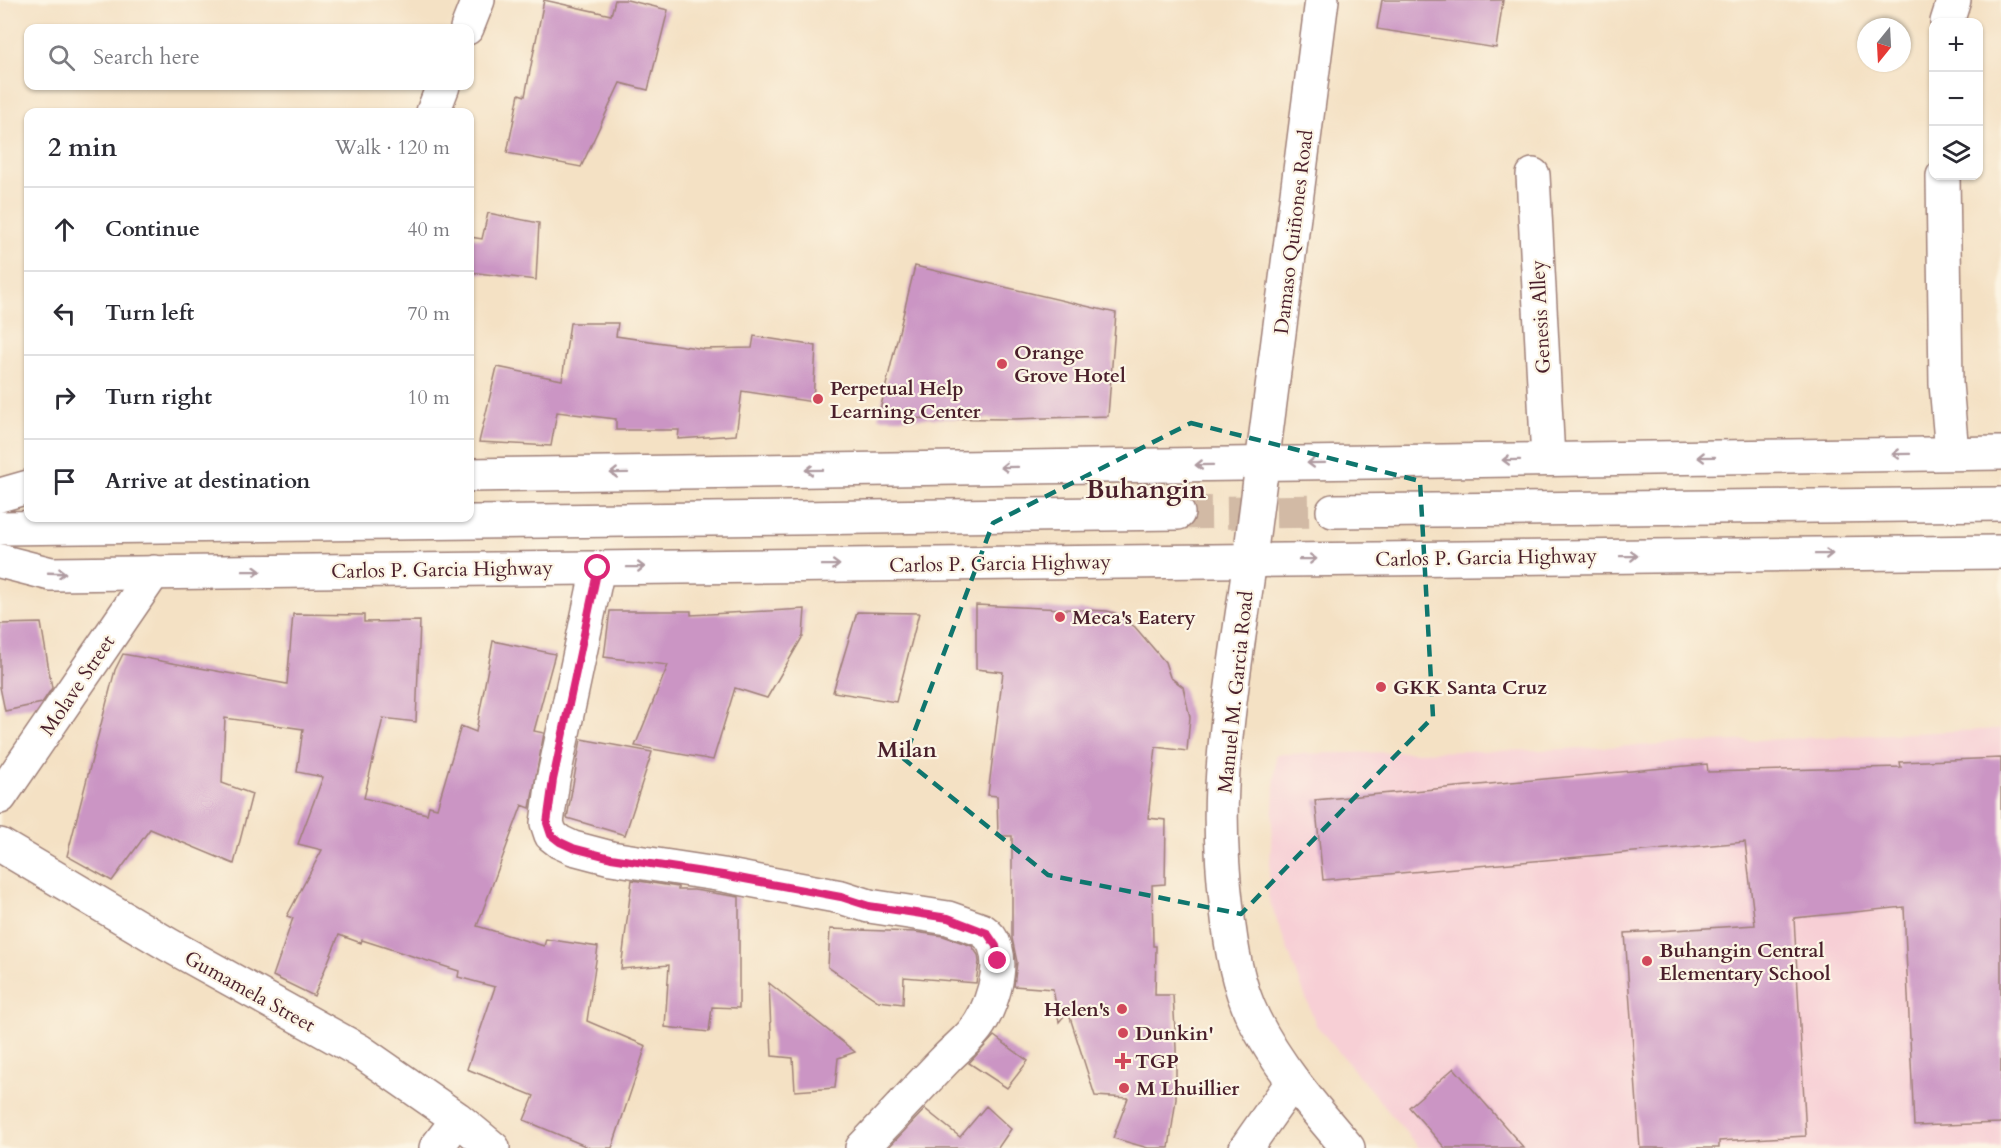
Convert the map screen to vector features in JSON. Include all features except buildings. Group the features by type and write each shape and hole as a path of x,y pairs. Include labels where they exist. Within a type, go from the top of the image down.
{"main road":[{"path":"469,24 478,0"},
{"name":"Damaso Quiñones Road","path":"1251,551 1323,0"},
{"path":"1948,18 1954,0"},
{"path":"435,108 442,90"},
{"name":"Genesis Alley","path":"1533,175 1548,459"},
{"path":"1943,180 1946,384 1952,453"},
{"path":"474,475 1261,472 1548,459 2001,453"},
{"path":"0,495 24,488"},
{"path":"1333,511 2001,504"},
{"path":"474,522 1178,513"},
{"path":"0,528 471,522"},
{"name":"Carlos P. Garcia Highway","path":"0,561 51,574 598,568 1251,551 2001,552"},
{"name":"Manuel M. Garcia Road","path":"1251,551 1223,760 1224,889 1230,940 1240,985 1253,1018 1274,1055 1348,1148"},
{"path":"598,568 553,780 547,823 551,835 573,848 611,858 723,875 841,897 869,906 948,918 982,930 996,946 998,961 995,987 980,1024 862,1148"},
{"name":"Molave Street","path":"0,797 154,572"},
{"name":"Gumamela Street","path":"0,845 169,945 360,1051 458,1119 493,1148"},
{"path":"1246,1148 1293,1081"},
{"path":"436,1148 458,1119"}],"highlighted area":[{"path":"1191,423 1420,481 1433,717 1241,914 1048,875 904,759 993,523"}],"shaded area":[{"name":"Buhangin Central Elementary School","path":"2001,729 2001,1148 1419,1148 1316,1025 1268,897 1276,754 1543,750"}],"tunnel":[{"path":"1178,513 1333,511"}],"place":[{"name":"Orange Grove Hotel","path":"1002,364"},
{"name":"Perpetual Help Learning Center","path":"818,399"},
{"name":"Meca's Eatery","path":"1060,617"},
{"name":"GKK Santa Cruz","path":"1381,687"},
{"name":"Buhangin Central Elementary School","path":"1647,961"},
{"name":"Helen's","path":"1122,1009"},
{"name":"Dunkin'","path":"1123,1033"},
{"name":"TGP","path":"1123,1061"},
{"name":"M Lhuillier","path":"1124,1088"}],"district":[{"name":"Buhangin","path":"1146,489"},
{"name":"Milan","path":"907,749"}],"route":[{"path":"598,568 553,780 547,823 551,835 573,848 611,858 723,875 841,897 869,906 948,918 966,923 987,933 996,946 998,961"}]}
